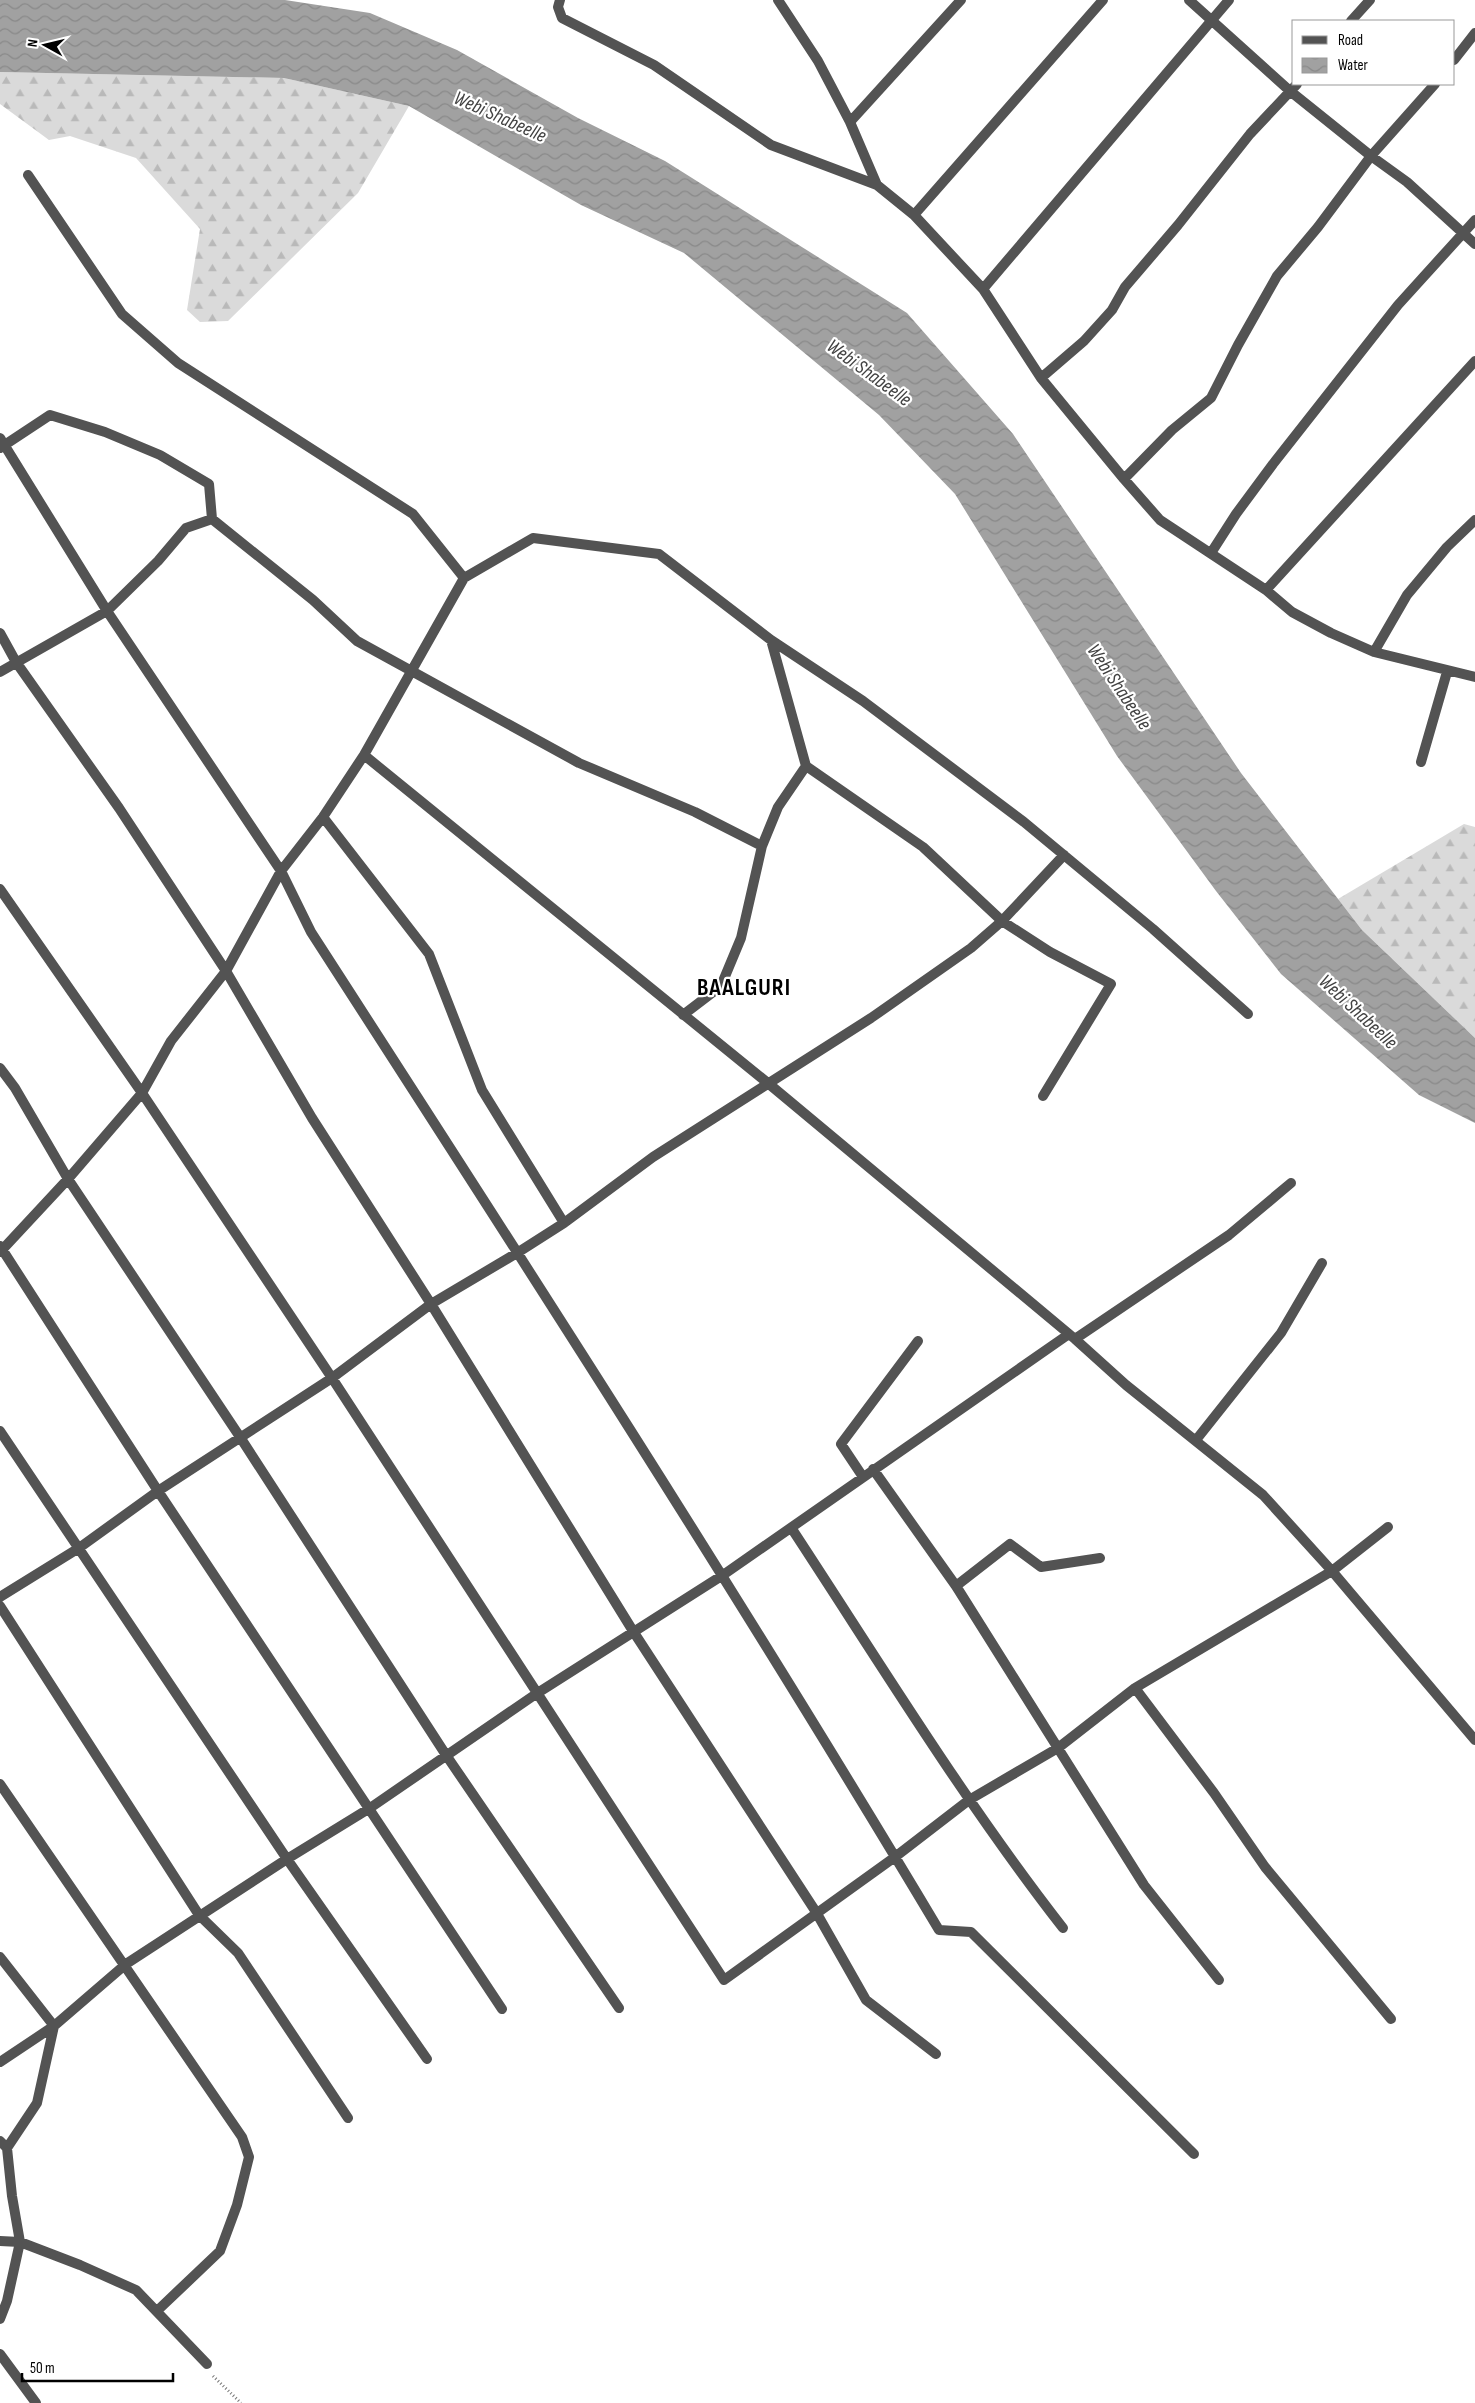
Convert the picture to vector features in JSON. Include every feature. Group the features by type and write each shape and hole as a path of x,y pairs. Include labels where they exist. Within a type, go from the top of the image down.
{"street":[{"path":"560,0 558,7 562,18 654,66 771,145 877,185 914,214 983,289 1041,378 1160,520 1266,590 1292,612 1331,633 1374,652 1447,672 1475,677"},
{"path":"778,0 818,61 850,122 877,185"},
{"path":"850,122 960,0"},
{"path":"914,214 1103,0"},
{"path":"1189,0 1371,156 1407,182 1475,244"},
{"path":"983,289 1229,0"},
{"path":"1352,20 1370,0"},
{"path":"1455,59 1475,33"},
{"path":"1124,479 1172,430 1211,398 1277,276 1318,227 1371,156 1434,85"},
{"path":"1041,378 1084,341 1112,310 1125,287 1178,225 1250,134 1293,88"},
{"path":"28,175 122,314 178,363 414,514 464,578"},
{"path":"1211,553 1236,514 1273,464 1392,313 1475,220"},
{"path":"1266,590 1475,362"},
{"path":"762,846 695,812 579,763 357,641 313,600 212,519 209,484 160,455 105,432 50,415 2,444 107,611 281,871 311,932 723,1576 938,1930 971,1932 1194,2154"},
{"path":"0,672 107,611 158,561 186,528 212,519"},
{"path":"1374,652 1407,595 1447,547 1475,520"},
{"path":"502,2009 158,1491 1,1249 68,1179 142,1093 171,1041 226,971 281,871 323,817 364,755 410,670 464,578 533,538 659,554 771,640 864,701 1024,822 1154,929 1248,1014"},
{"path":"0,633 16,662 119,808 226,971 312,1118 431,1304 633,1631 816,1912 866,2000 936,2054"},
{"path":"771,640 806,766 923,847 1002,921 1050,952 1111,984 1044,1096"},
{"path":"1420,762 1447,672"},
{"path":"364,755 438,813 769,1084 1072,1336 1126,1385 1263,1495 1332,1571 1475,1740"},
{"path":"683,1015 721,986 741,938 762,846 778,807 806,766"},
{"path":"323,817 429,954 482,1090 564,1223"},
{"path":"0,1598 79,1548 158,1491 332,1378 431,1304 564,1223 653,1158 886,1008 971,948 1002,921 1064,855"},
{"path":"0,888 142,1093 332,1378 724,1980 895,1857 969,1800 1058,1748 1136,1688 1332,1571 1388,1527"},
{"path":"0,1068 15,1088 68,1179 240,1437 446,1755 619,2008"},
{"path":"0,2062 54,2026 126,1964 199,1915 370,1808 536,1694 633,1631 723,1576 792,1529 874,1469 1072,1336 1229,1235 1291,1183"},
{"path":"1196,1440 1281,1333 1322,1263"},
{"path":"863,1477 841,1444 918,1341"},
{"path":"0,1431 287,1859 426,2059"},
{"path":"874,1469 956,1586 1144,1884 1219,1980"},
{"path":"792,1529 969,1800 1022,1875 1063,1928"},
{"path":"956,1586 1010,1544 1041,1567 1100,1558"},
{"path":"0,1606 199,1915 238,1953 348,2118"},
{"path":"1136,1688 1214,1793 1265,1867 1391,2019"},
{"path":"0,1784 126,1964 242,2137 249,2157 237,2206 220,2250 158,2310"},
{"path":"0,1958 54,2026"},
{"path":"0,2319 8,2301 20,2242 10,2170 4,2145 37,2103 54,2026"},
{"path":"0,2178 10,2170"},
{"path":"0,2241 20,2242 80,2265 136,2290 158,2310 207,2364"},
{"path":"0,2354 36,2403"}],"path":[{"path":"207,2364 214,2378 241,2403"}],"green space":[{"path":"0,72 284,78 409,106 358,193 228,321 200,322 187,310 200,229 136,158 70,136 49,140 0,104"},
{"path":"1464,824 1475,827 1475,1038 1362,930 1338,899"}],"water":[{"name":"Webi Shabeelle","path":"0,0 285,0 370,13 457,50 578,118 665,161 907,313 1013,434 1241,773 1362,930 1475,1038 1475,1123 1419,1095 1281,974 1216,891 1117,756 955,494 879,415 684,253 581,205 409,106 284,78 0,72"}],"district":[{"name":"BAALGURI","path":"744,987"}]}
